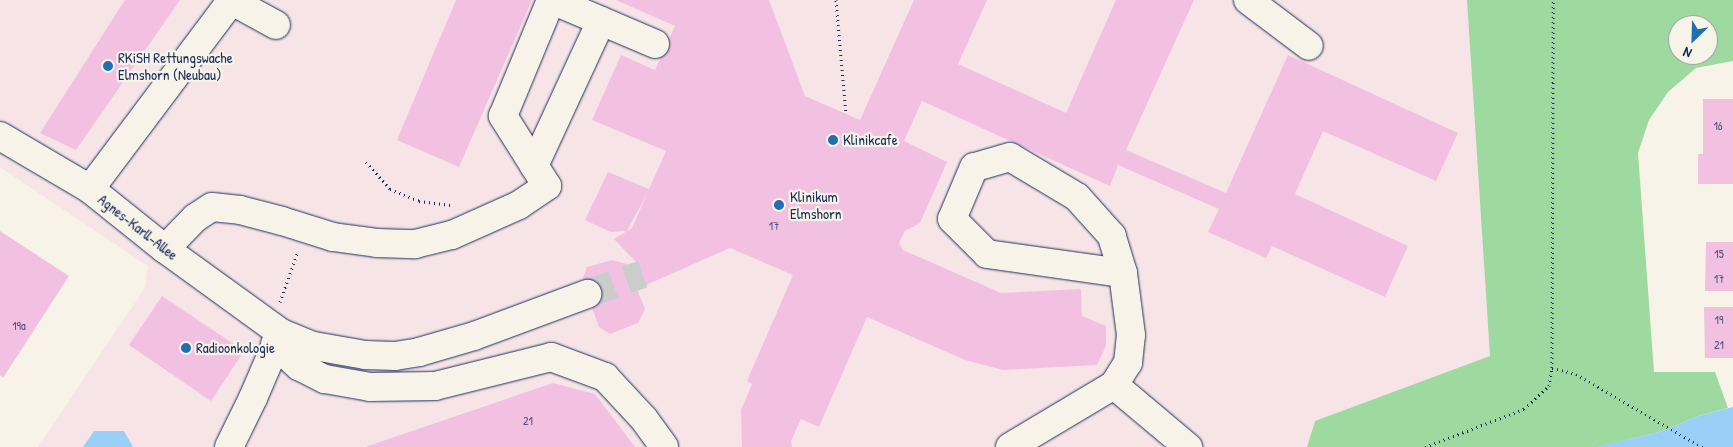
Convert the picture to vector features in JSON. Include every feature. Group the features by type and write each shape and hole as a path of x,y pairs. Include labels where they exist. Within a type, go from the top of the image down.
{"lane":[{"path":"165,248 195,218 212,207 240,210 333,237 377,243 415,244 452,234 519,205 547,186 503,116 552,0 655,44"},
{"path":"1248,0 1309,46"},
{"path":"232,1 276,26"},
{"name":"Agnes-Karll-Allee","path":"232,1 90,190 274,333"},
{"path":"534,166 601,21"},
{"path":"0,136 90,190"},
{"path":"1010,447 1114,385 1128,363 1131,335 1123,273 1112,236 1077,197 1010,157 974,167 952,219 987,254 1123,273"},
{"path":"274,333 339,352 395,356 419,352 474,336 587,294"},
{"path":"229,447 253,398 274,333"},
{"path":"274,333 300,366 325,379 370,386 435,386 551,357 605,377 644,419 664,447"},
{"path":"1114,385 1188,447"}],"path":[{"path":"836,0 846,114"},
{"path":"1425,447 1524,409 1549,386 1552,368 1553,0"},
{"path":"366,162 390,189 418,201 453,205 485,220"},
{"path":"274,333 277,308 306,228"},
{"path":"1552,368 1576,374 1702,447"}],"shaded area":[{"name":"Klinikum Elmshorn","path":"0,0 1514,0 1490,357 1315,421 1307,447 38,447 145,288 148,266 0,167"}],"green space":[{"path":"1467,0 1733,0 1733,61 1718,64 1718,15 1668,15 1668,65 1712,65 1696,68 1668,92 1649,120 1638,153 1654,372 1715,372 1728,408 1698,416 1663,431 1598,447 1307,447 1315,421 1490,356"}],"water":[{"path":"1733,407 1733,447 1597,447 1663,431 1698,416"},
{"path":"94,431 124,431 133,447 83,447"}],"building":[{"name":"RKiSH Rettungswache Elmshorn (Neubau)","path":"125,0 180,0 76,150 40,133"},
{"path":"456,0 532,0 459,167 397,140"},
{"path":"616,0 769,0 805,96 860,120 914,0 987,0 958,64 1066,113 1116,0 1194,0 1126,150 1226,193 1288,55 1458,133 1436,181 1323,131 1295,194 1408,246 1385,297 1272,246 1266,258 1208,232 1219,209 1118,165 1110,186 922,101 904,141 947,162 920,223 905,231 899,243 903,250 1001,293 1081,289 1082,316 1106,326 1106,346 1097,365 1003,370 965,360 867,317 819,427 801,419 791,441 792,447 742,447 741,410 752,384 747,381 793,275 730,248 637,289 645,309 638,323 610,334 599,327 582,281 587,267 612,260 627,264 629,268 638,264 614,239 632,228 647,194 627,231 611,232 585,220 608,172 649,189 666,151 592,120 621,55 655,70 675,26"},
{"path":"1703,99 1733,99 1733,184 1698,184 1698,154 1703,154"},
{"path":"0,231 69,276 3,378 0,375"},
{"path":"1706,242 1733,242 1733,291 1705,291"},
{"name":"Radioonkologie","path":"162,296 244,351 211,401 129,345"},
{"path":"1704,307 1733,307 1733,358 1705,358"},
{"path":"553,383 595,394 635,447 365,447"}],"tunnel":[{"path":"587,294 643,274"}],"place":[{"name":"RKiSH Rettungswache Elmshorn (Neubau)","path":"108,66"},
{"name":"Klinikcafe","path":"833,140"},
{"name":"Klinikum Elmshorn","path":"779,205"},
{"name":"Radioonkologie","path":"186,348"}]}
